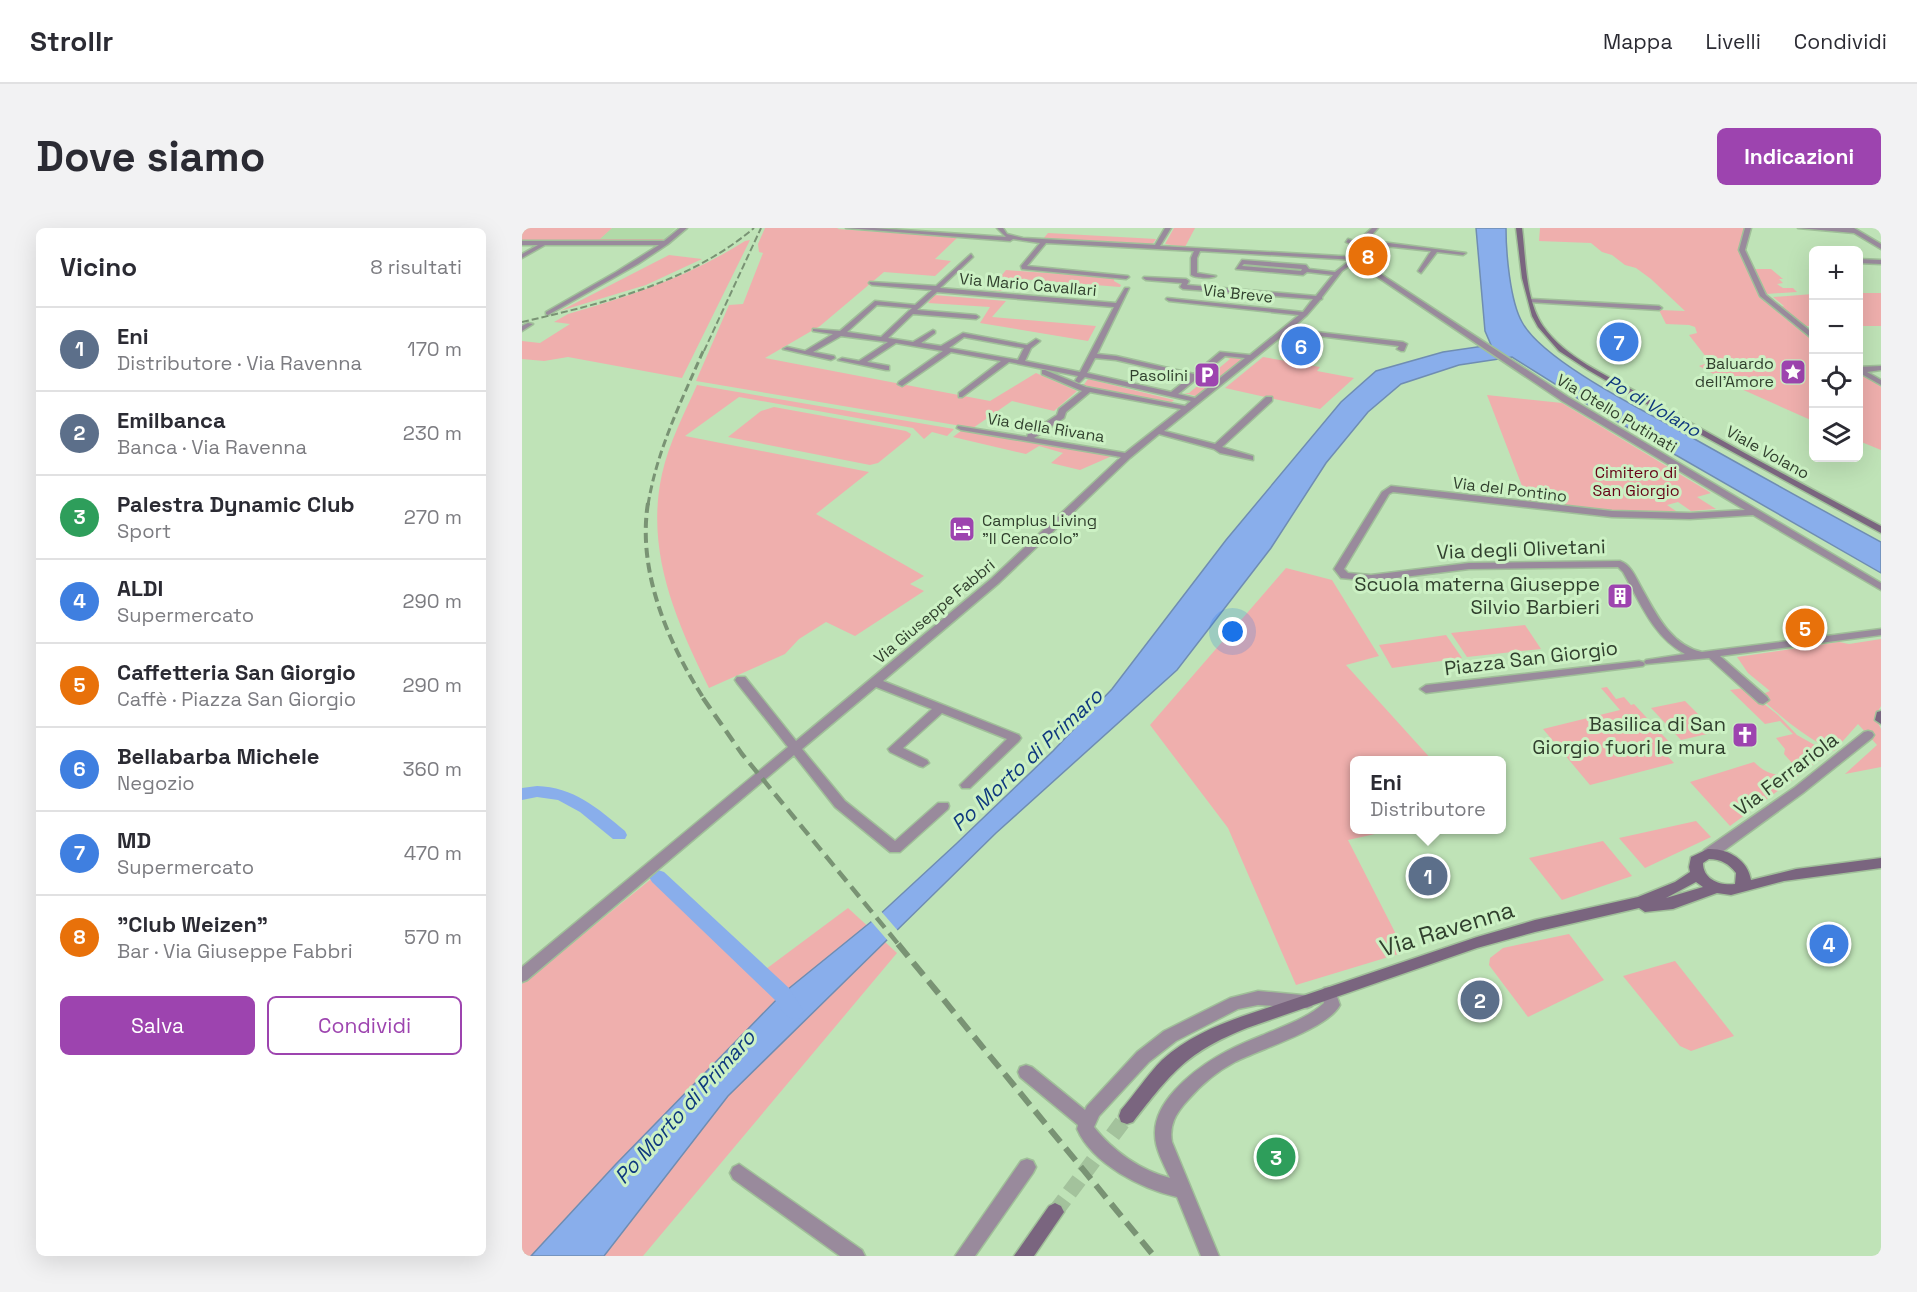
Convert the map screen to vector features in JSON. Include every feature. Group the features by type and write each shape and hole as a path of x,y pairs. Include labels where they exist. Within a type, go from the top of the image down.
{"main road":[{"name":"Viale Volano","path":"1519,228 1531,301 1536,318 1546,333 1581,362 1881,530"},
{"name":"Viale Volano","path":"1524,228 1529,248 1526,274"},
{"path":"1717,888 1707,883 1698,874 1696,861 1709,854 1728,858 1738,866 1742,881"},
{"name":"Via Ravenna","path":"1127,1116 1167,1067 1184,1052 1219,1033 1406,965 1535,926 1605,912 1673,903 1717,888 1730,890 1742,881 1881,863"},
{"name":"Via Ravenna","path":"1605,912 1661,895 1698,874"},
{"path":"1023,1256 1055,1212"}],"street":[{"path":"548,313 636,264 684,228"},
{"name":"Via Otello Putinati","path":"849,228 1348,260 1504,360 1752,512 1881,587"},
{"path":"1000,228 1005,235 1017,239"},
{"path":"1156,248 1168,228"},
{"path":"1348,260 1375,228"},
{"path":"1748,228 1742,250 1763,296 1809,334"},
{"path":"1801,228 1852,230 1881,247"},
{"path":"1348,260 1348,240 1463,253"},
{"path":"1045,241 1024,268 1126,277"},
{"path":"522,243 666,243"},
{"path":"522,256 545,243"},
{"path":"1198,250 1194,258 1194,275 1213,276"},
{"path":"1421,271 1435,250"},
{"path":"1254,263 1259,254"},
{"path":"883,339 971,256"},
{"name":"Via Giuseppe Fabbri","path":"522,976 1000,577 1156,431 1305,314 1348,260"},
{"path":"1863,261 1881,262"},
{"path":"1305,270 1306,267 1242,262 1238,268 1303,273 1305,270 1339,272 1353,268 1374,275"},
{"path":"1146,278 1186,281 1183,287 1320,298"},
{"name":"Via Mario Cavallari","path":"872,283 1119,305"},
{"path":"1076,386 1094,356 1127,289"},
{"name":"Via Breve","path":"1169,299 1305,314"},
{"path":"1531,301 1659,308"},
{"path":"806,353 841,333 876,303 976,317"},
{"path":"522,329 530,324"},
{"path":"815,330 914,344 1084,375 1196,400"},
{"path":"1286,330 1403,344 1401,349"},
{"path":"914,344 933,332"},
{"path":"902,384 963,335 1028,347"},
{"path":"861,363 895,341"},
{"path":"1024,364 1028,347 1035,341"},
{"path":"787,349 831,358"},
{"path":"1172,395 1224,354 1252,357"},
{"path":"1094,356 1116,358 1195,376"},
{"path":"842,360 886,368"},
{"path":"962,395 1006,361"},
{"path":"1024,364 1088,390 1186,408"},
{"path":"1863,369 1881,368"},
{"path":"1863,371 1881,383"},
{"path":"1031,436 1061,416 1062,411 1088,390"},
{"path":"1217,447 1269,399"},
{"name":"Via della Rivana","path":"961,428 1127,456"},
{"path":"1156,431 1250,458"},
{"name":"Via del Pontino","path":"1341,564 1386,492 1391,489 1612,514 1701,516 1752,512"},
{"name":"Via degli Olivetani","path":"1341,564 1339,569 1341,574 1362,578 1448,567 1620,564 1627,570 1670,640 1689,652 1709,656"},
{"name":"Piazza San Giorgio","path":"1426,689 1709,656 1881,632"},
{"path":"1709,656 1763,700"},
{"path":"741,680 840,804 895,848 943,806"},
{"name":"Via Giuseppe Fabbri","path":"875,682 1015,738 966,785"},
{"path":"923,763 894,749 940,708"},
{"name":"Via Ferrariola","path":"1709,854 1727,843 1868,735"},
{"name":"Via Ferrariola","path":"1727,843 1728,858"},
{"path":"1210,1256 1181,1189 1162,1133 1169,1111 1195,1079 1214,1064 1324,1013 1332,1005 1329,993"},
{"name":"Via Ravenna","path":"1088,1128 1093,1111 1143,1057 1170,1036 1235,1003 1258,998 1307,1001"},
{"path":"1026,1072 1088,1128 1105,1152 1147,1179 1181,1189"},
{"path":"964,1256 1027,1167"},
{"path":"739,1173 856,1256"}],"shaded area":[{"path":"612,228 676,228 664,239 599,239"}],"green space":[{"path":"522,228 612,228 600,239 664,239 660,243 522,242"},
{"path":"765,228 839,228 837,229 958,237 935,259 951,261 935,276 884,272 820,326 765,358 990,401 1036,373 1077,391 1054,411 1012,401 973,428 696,381 729,305 743,304 763,253 759,252 758,244"},
{"path":"1174,228 1195,228 1185,247 1165,244"},
{"path":"1540,228 1744,228 1739,249 1759,297 1809,338 1809,419 1739,388 1699,366 1710,362 1689,335 1697,333 1695,327 1666,324 1659,310 1685,311 1636,268 1625,265 1591,243 1539,241"},
{"path":"1048,233 1156,239 1152,245 1043,239"},
{"path":"750,240 682,378 568,357 544,361 522,359 522,341 540,343 570,324 554,322 568,314 660,284 703,265"},
{"path":"669,255 702,259 646,285 560,311"},
{"path":"1754,269 1771,269 1783,279 1779,279 1783,283 1777,284 1783,288 1793,288 1797,292 1766,294"},
{"path":"1006,270 1114,278 1114,281 1121,285 1120,287 1021,279 1007,291 990,290"},
{"path":"1863,293 1881,293 1881,326 1863,326"},
{"path":"1809,294 1809,326 1804,326 1779,307 1784,306 1773,297"},
{"path":"934,295 1006,301 992,317 1096,326 1088,341 980,323 990,307 928,303"},
{"path":"1225,357 1245,357 1196,396 1184,393 1189,393 1230,359"},
{"path":"1263,357 1320,367 1317,371 1354,378 1320,409 1225,388"},
{"path":"1863,375 1881,387 1881,450 1863,443"},
{"path":"1088,379 1174,400 1171,403 1083,386"},
{"path":"697,385 954,429 947,436 932,432 924,439 913,428 739,397 685,436 869,472 816,514 924,576 910,584 924,591 855,636 826,622 799,639 785,654 709,688 675,611 661,558 658,530 658,503 665,462"},
{"name":"Cimitero di San Giorgio","path":"1487,395 1562,403 1711,493 1697,497 1716,509 1691,511 1678,502 1667,505 1676,511 1618,512 1529,504"},
{"path":"774,407 906,431 911,434 878,463 870,465 728,437 761,411"},
{"path":"962,430 1112,456 1080,470 1051,463 1063,453 1039,446 1026,454 953,437"},
{"path":"1286,568 1332,580 1379,656 1346,665 1428,756 1350,756 1350,834 1375,834 1348,840 1405,952 1296,985 1228,828 1150,725"},
{"path":"1525,625 1541,649 1467,657 1451,633"},
{"path":"1446,635 1462,658 1392,668 1379,645"},
{"path":"1881,639 1881,706 1877,713 1877,721 1881,729 1881,767 1845,774 1877,745 1858,724 1834,751 1823,745 1794,726 1758,696 1770,691 1748,673 1737,657 1839,642 1849,644"},
{"path":"1607,687 1616,699 1624,697 1631,705 1634,704 1671,744 1659,747 1674,763 1590,785 1543,729 1620,710 1601,688"},
{"path":"1744,688 1778,715 1797,735 1829,753 1730,826 1690,782 1754,762 1762,769 1774,774 1789,774 1793,768 1792,763 1784,754 1785,749 1776,738 1793,734 1780,721 1765,724 1730,690"},
{"path":"1685,701 1716,732 1681,740 1651,708"},
{"path":"1696,821 1711,837 1645,868 1619,838"},
{"path":"1603,841 1632,876 1562,900 1529,858"},
{"path":"661,871 766,969 848,908 897,953 643,1256 522,1256 522,984"},
{"path":"1569,934 1604,980 1528,1017 1489,965 1490,958 1503,948"},
{"path":"1675,961 1734,1036 1691,1051 1680,1046 1623,976"}],"water":[{"name":"Po Morto di Primaro","path":"1476,228 1506,228 1514,302 1522,322 1533,337 1550,352 1619,398 1881,542 1881,573 1587,404 1512,357 1459,365 1401,384 1368,412 1326,463 1271,548 1177,670 996,833 728,1096 604,1256 531,1256 616,1164 782,994 877,917 956,844 1053,751 1112,689 1226,540 1341,402 1376,371 1443,352 1491,345 1485,331"}],"pier":[{"path":"880,910 899,932 889,942 869,919"}],"waterway":[{"path":"522,794 537,791 563,795 586,808 619,835"},
{"path":"658,877 782,994 794,1012"}],"tunnel":[{"path":"1055,1212 1127,1116"}],"railway":[{"path":"522,322 584,307 674,277 729,247 754,228"},
{"path":"704,351 761,228"},
{"path":"648,505 664,444 704,349"},
{"path":"648,503 647,554 658,606 679,654 704,699"},
{"path":"703,698 742,754 899,945"},
{"path":"898,944 1154,1256"}],"place":[{"name":"\"Club Weizen\"","path":"1368,256"},
{"name":"MD","path":"1619,342"},
{"name":"Bellabarba Michele","path":"1301,346"},
{"name":"Baluardo dell'Amore","path":"1793,372"},
{"name":"Pasolini","path":"1207,375"},
{"name":"Camplus Living \"Il Cenacolo\"","path":"962,529"},
{"name":"Scuola materna Giuseppe Silvio Barbieri","path":"1620,596"},
{"name":"Caffetteria San Giorgio","path":"1805,628"},
{"name":"Basilica di San Giorgio fuori le mura","path":"1745,735"},
{"name":"Eni","path":"1428,876"},
{"name":"ALDI","path":"1829,944"},
{"name":"Emilbanca","path":"1480,1000"},
{"name":"Palestra Dynamic Club","path":"1276,1157"}],"water label":[{"name":"Po di Volano","path":"1653,406"}]}
